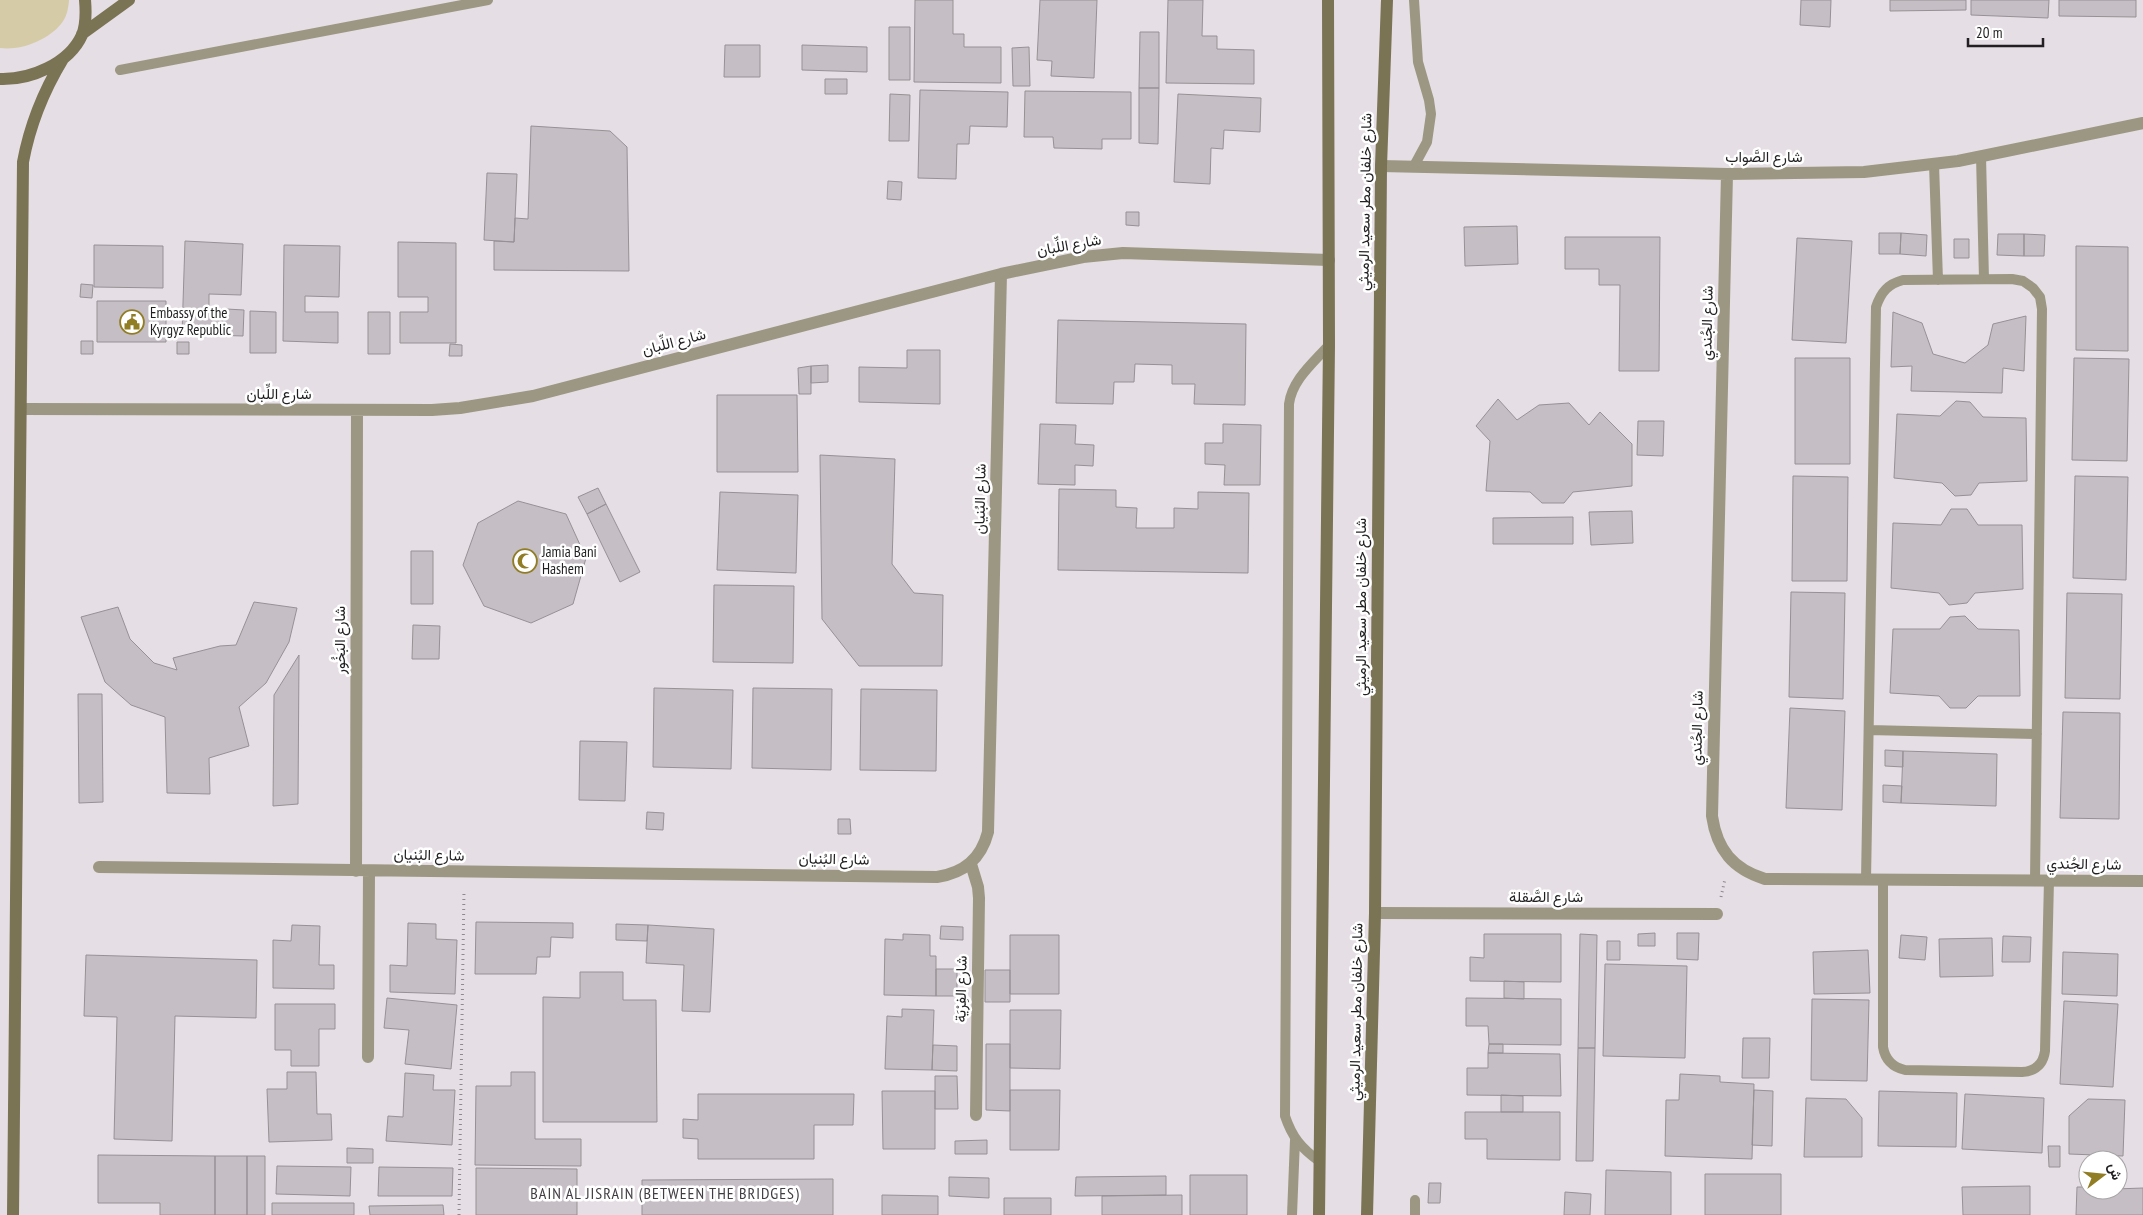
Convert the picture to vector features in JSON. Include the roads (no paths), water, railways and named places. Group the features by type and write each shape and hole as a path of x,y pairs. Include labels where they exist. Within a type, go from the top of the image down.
{"street":[{"path":"13,1215 23,162 28,135 48,83 82,34 86,13 85,0"},
{"path":"82,34 129,0"},
{"path":"1319,1215 1329,345 1328,0"},
{"name":"شارع خلفان مطر سعيد الرميثي","path":"1367,1215 1375,913 1381,166 1387,0"},
{"path":"0,79 10,79 36,73 63,59"},
{"name":"شارع الصَّواب","path":"1381,166 1727,174 1864,172 1934,164 1981,156 2143,123"},
{"name":"شارع الجُندي","path":"1727,174 1712,816 1714,831 1720,844 1738,867 1751,874 1766,878 2143,881"},
{"name":"شارع اللِّبان","path":"22,409 357,410 460,408 533,396 1002,274 1083,257 1123,253 1329,260"},
{"name":"شارع البُنيان","path":"98,867 937,876 961,871 971,864 985,844 988,832 1002,274"},
{"name":"شارع البَخُور","path":"356,871 357,410"},
{"name":"شارع الفِرْيَة","path":"971,864 978,886 979,898 976,1115"},
{"path":"368,1057 369,871"},
{"name":"شارع الصَّقلة","path":"1375,913 1717,914"}],"lane":[{"path":"120,70 488,0"},
{"path":"1414,0 1418,62 1429,100 1430,114 1427,142 1414,166"},
{"path":"1981,156 1984,279"},
{"path":"1934,164 1938,280"},
{"path":"1866,880 1876,307 1885,289 1893,282 1903,280 1984,279 2023,281 2033,288 2040,297 2042,309 2035,880"},
{"path":"1319,1161 1303,1150 1295,1140 1285,1116 1289,404 1296,382 1329,345"},
{"path":"1869,730 2037,734"},
{"path":"1883,880 1883,1047 1888,1060 1898,1069 1905,1070 2022,1072 2035,1069 2044,1058 2045,1051 2048,880"},
{"path":"1292,1215 1295,1140"},
{"path":"1415,1200 1415,1215"}],"place":[{"name":"Embassy of the Kyrgyz Republic","path":"132,322"},
{"name":"Jamia Bani Hashem","path":"525,561"}],"district":[{"name":"BAIN AL JISRAIN (BETWEEN THE BRIDGES)","path":"665,1193"}]}
